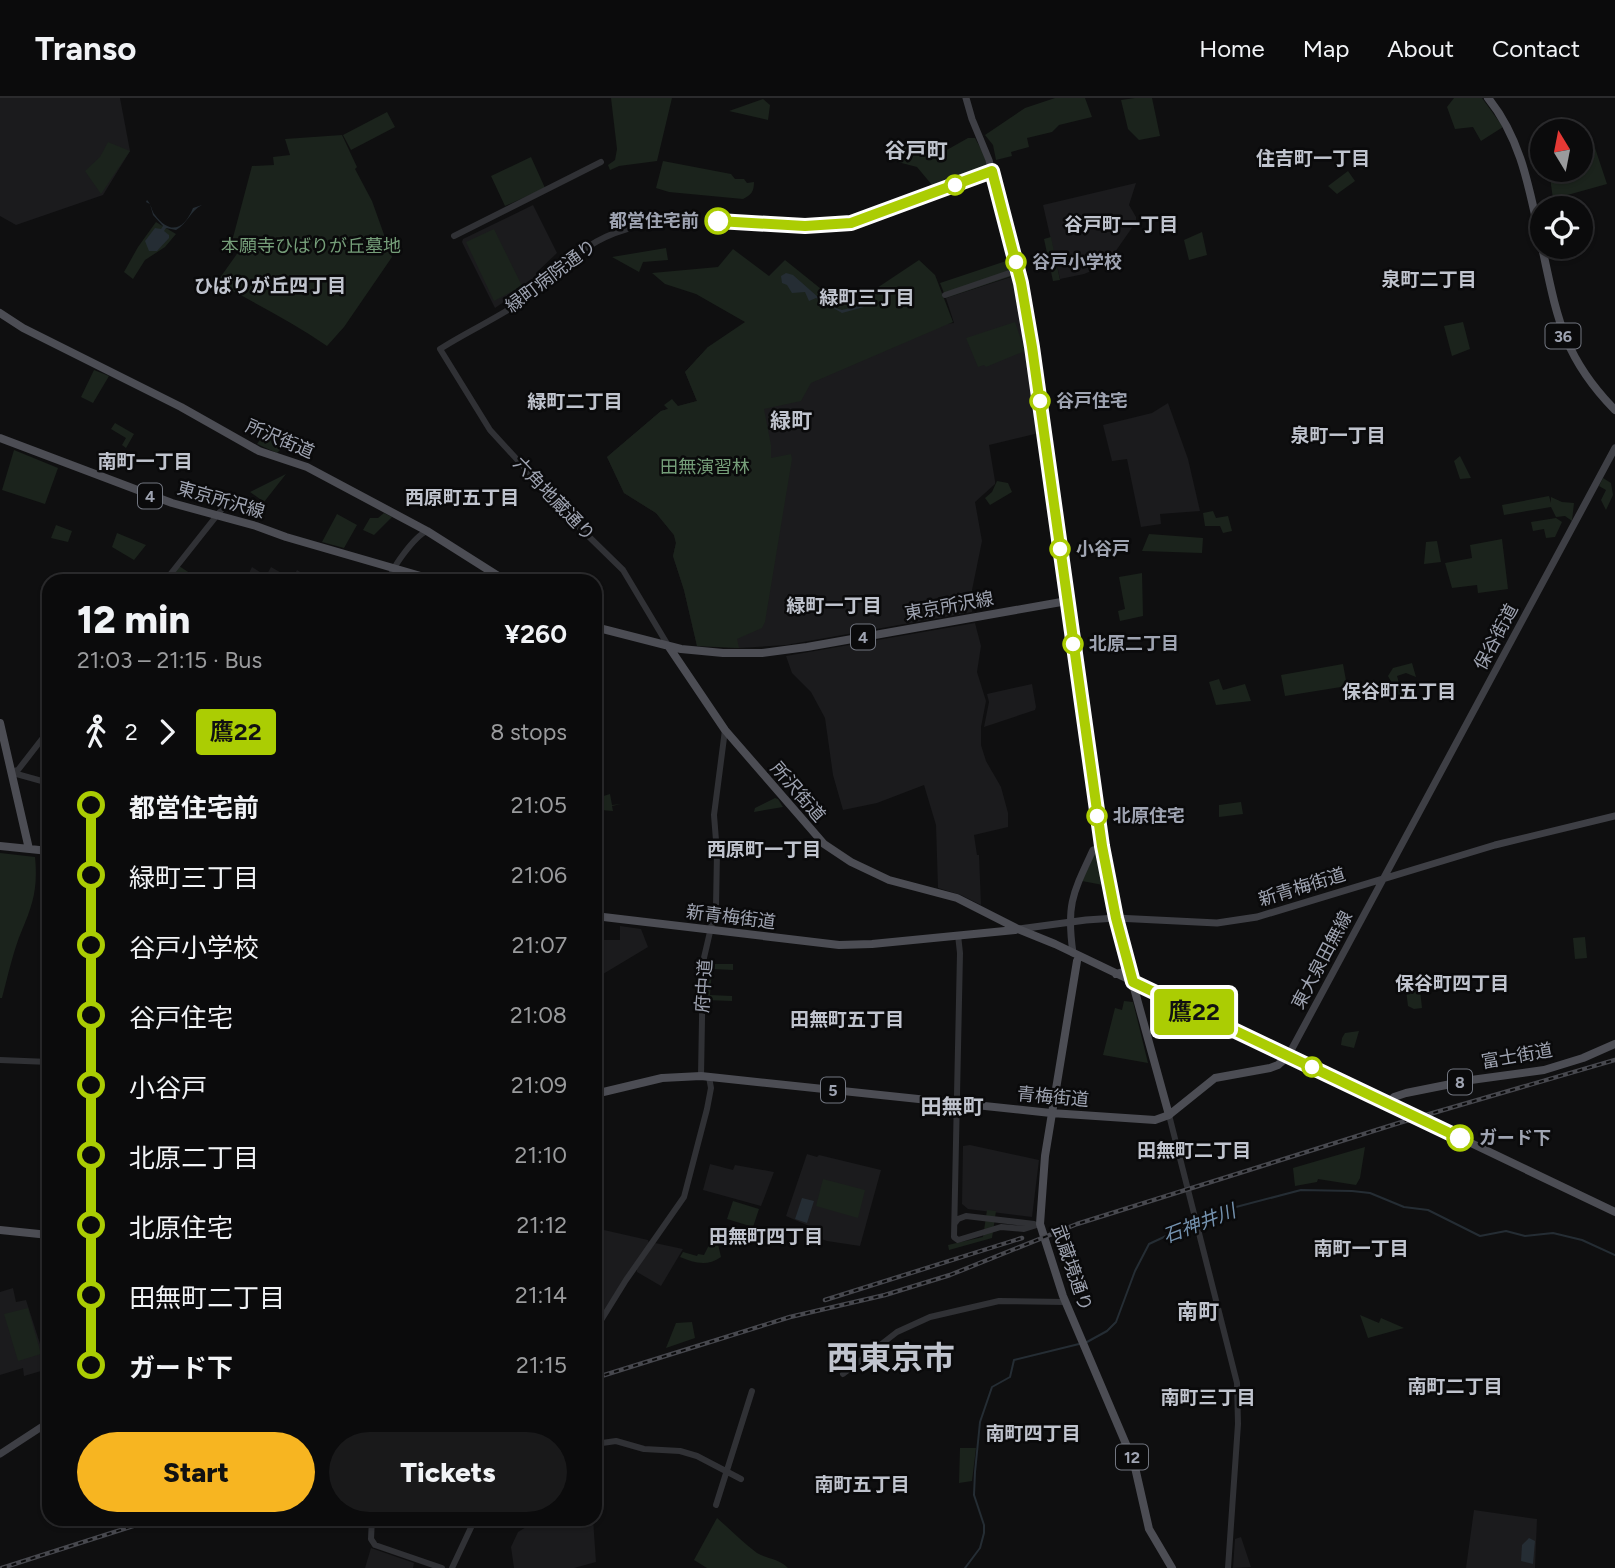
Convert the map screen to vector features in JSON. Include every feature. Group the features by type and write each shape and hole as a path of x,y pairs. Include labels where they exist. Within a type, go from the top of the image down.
{"main road":[{"path":"966,98 989,160 1018,270 1037,372 1102,846 1116,918 1169,1115 1215,1078 1270,1068 1286,1058 1615,1214"},
{"name":"36","path":"1488,98 1506,124 1519,150 1530,196"},
{"name":"36","path":"1545,259 1557,317 1568,347 1590,383 1615,410"},
{"name":"所沢街道","path":"0,313 23,328 181,407 259,451 307,467 427,531 495,574"},
{"name":"東京所沢線","path":"0,438 142,494 219,513 413,574"},
{"name":"保谷街道","path":"1384,879 1615,448"},
{"name":"東京所沢線","path":"669,647 723,653 791,650 1067,601"},
{"name":"4","path":"602,629 669,647"},
{"name":"所沢街道","path":"669,647 725,730 802,821 832,850 889,880 957,898 1286,1058"},
{"path":"0,723 29,849"},
{"name":"新青梅街道","path":"602,917 839,945 1116,918 1198,923 1233,922 1277,912 1495,845 1615,816"},
{"path":"0,846 42,851"},
{"path":"1075,957 1069,922 1074,889 1093,850 1102,846"},
{"name":"東大泉田無線","path":"1286,1058 1384,879"},
{"path":"994,931 1001,920"},
{"name":"所沢街道","path":"1018,929 1027,936 1116,974 1150,996 1286,1058"},
{"name":"新青梅街道","path":"994,931 1027,936"},
{"name":"武蔵境通り","path":"1075,957 1045,1156 1040,1224 1065,1302 1134,1463 1149,1529 1172,1568"},
{"path":"1116,974 1129,967"},
{"path":"1139,1005 1143,998 1150,996"},
{"name":"富士街道","path":"1386,1105 1394,1097 1406,1093 1535,1071 1583,1058 1615,1044"},
{"name":"青梅街道","path":"602,1092 652,1080 705,1076 1051,1113 1155,1120 1169,1115"},
{"path":"0,1230 42,1233"},
{"path":"0,1454 42,1427"}],"street":[{"path":"454,236 601,162"},
{"name":"緑町病院通り","path":"440,349 523,300 583,249 599,239 627,229"},
{"path":"945,295 1018,270"},
{"name":"六角地蔵通り","path":"440,349 490,429 576,524 623,570 669,647"},
{"path":"171,574 219,513"},
{"path":"391,574 392,568 420,534 427,531"},
{"name":"府中道","path":"602,1319 684,1197 709,1099 711,1088 705,1076 704,962 712,931 717,879 714,816 725,730"},
{"path":"11,772 18,770 42,739"},
{"path":"11,772 42,781"},
{"path":"958,935 960,953 954,1237 958,1240 1003,1227 1024,1230 1040,1224"},
{"path":"0,1059 42,1062"},
{"path":"1169,1115 1231,1354 1238,1395 1228,1568"},
{"path":"956,1205 965,1216"},
{"path":"955,1223 965,1216 1040,1224"},
{"path":"987,1219 991,1225 990,1230"},
{"path":"843,1374 897,1332 930,1317 999,1301 1065,1302"},
{"path":"716,1505 752,1391"},
{"path":"602,1443 616,1441 645,1450 680,1451 697,1456 741,1479"},
{"path":"372,1526 371,1539 375,1545 442,1568"},
{"path":"452,1568 472,1526"}],"shaded area":[{"path":"0,98 120,98 130,151 103,195 16,225 0,216"},
{"path":"1136,183 1129,205 1136,222 1106,265 1084,274 1060,279 1043,205"},
{"path":"150,204 161,221 171,227 181,225 193,208 202,205 176,230 166,228 164,231 169,238 157,251 149,251 145,241 155,228 161,229 163,226 153,215"},
{"path":"533,205 557,253 538,271 539,278 495,308 462,242 463,239"},
{"path":"786,273 793,275 825,303 816,298 809,301 805,292 792,293 787,285 782,283 781,276"},
{"path":"1014,276 1039,433 989,445 995,484 975,502 982,541 972,590 972,612 786,645 739,648 697,646 673,556 676,543 674,535 656,513 624,493 607,457 661,411 697,401 685,372 708,347 954,323 946,298"},
{"path":"863,305 864,307 842,313 830,306 842,310"},
{"path":"1168,403 1188,459 1200,511 1160,514 1161,524 1141,527 1127,459 1112,461 1103,425 1152,413"},
{"path":"252,567 263,574 248,574"},
{"path":"271,567 283,574 267,574"},
{"path":"975,623 981,646 977,672 986,701 981,745 986,761 1001,787 1008,813 1008,827 974,835 979,855 981,905 938,888 936,825 924,785 877,803 843,810 833,775 825,718 811,692 792,673 786,656"},
{"path":"1032,684 1035,710 984,727 989,702 987,694"},
{"path":"620,926 641,929 648,947 603,974 602,940 620,940"},
{"path":"970,1145 1039,1160 1032,1217 968,1209 962,1204 963,1146"},
{"path":"807,1154 881,1170 860,1246 827,1241 807,1234 809,1226 786,1216"},
{"path":"710,1164 733,1170 735,1165 774,1172 761,1206 703,1190"},
{"path":"802,1198 814,1201 807,1223 795,1219"},
{"path":"602,1230 648,1240 649,1243 602,1313"},
{"path":"655,1243 683,1249 661,1286 637,1272"},
{"path":"13,1288 16,1302 26,1300 42,1350 42,1371 24,1376 23,1368 0,1375 0,1292"},
{"path":"1474,1510 1537,1519 1535,1568 1466,1568"},
{"path":"528,1526 593,1526 596,1562 574,1568 514,1568 511,1547 518,1532"},
{"path":"1241,1537 1251,1567 1233,1568 1235,1539"},
{"path":"1529,1538 1535,1541 1533,1564 1521,1561 1522,1545"},
{"path":"371,1548 414,1563 413,1568 365,1568"}],"green space":[{"path":"611,98 672,98 657,161 619,166 610,170 608,165 615,160 617,149"},
{"path":"1055,98 1085,98 1092,117 1059,125 1052,132 1027,138 1029,147 1011,152 1012,156 996,160 993,145 985,135 1025,108"},
{"path":"1152,98 1160,136 1139,140 1128,129 1121,100"},
{"path":"1454,98 1482,98 1503,127 1481,141 1473,127 1455,129 1447,107"},
{"path":"763,99 770,105 768,120 729,111"},
{"path":"387,112 395,127 351,150 343,135"},
{"name":"本願寺ひばりが丘墓地","path":"342,135 357,167 355,169 372,201 392,257 344,327 327,346 217,282 239,251 231,245 252,166 274,165 273,157 290,155 285,139"},
{"path":"968,138 975,138 985,159 987,172 937,191 917,167 890,160 894,140 945,151"},
{"path":"108,142 130,151 101,194 85,171 100,157"},
{"path":"1593,142 1607,184 1564,196 1553,196 1551,182 1593,182"},
{"path":"531,157 545,188 505,206 491,176"},
{"path":"663,161 731,174 735,179 754,182 753,188 743,199 669,192 656,188"},
{"path":"1348,171 1355,181 1337,194 1328,186"},
{"path":"156,222 176,234 165,247 145,260 133,279 124,272"},
{"path":"494,229 522,286 494,301 466,242"},
{"path":"1202,232 1207,255 1189,260 1184,240"},
{"path":"1051,237 1060,280 1053,281 1044,239"},
{"path":"666,248 668,260 643,262 639,272 612,257"},
{"name":"田無演習林","path":"733,249 769,276 785,260 841,305 862,298 919,260 935,275 953,322 811,383 801,401 764,409 771,458 791,454 792,459 765,622 762,628 737,639 739,648 697,646 673,556 676,543 674,535 656,513 624,493 607,457 661,411 668,409 664,405 672,399 678,406 697,401 685,372 708,347 745,322 696,294 665,284 652,273 718,267"},
{"path":"1015,258 1019,272 1015,275 946,298 940,283"},
{"path":"1015,322 1025,351 986,367 978,367 966,338"},
{"path":"1463,322 1470,349 1452,356 1444,326"},
{"path":"94,370 109,376 93,403 81,397"},
{"path":"115,423 134,434 126,448 122,445 126,438 111,429"},
{"path":"264,434 282,448 277,453 257,444"},
{"path":"14,450 58,468 45,504 2,490"},
{"path":"1460,456 1471,478 1460,479 1454,461"},
{"path":"286,474 264,502 250,492"},
{"path":"1603,478 1611,483 1613,495 1606,510 1601,500 1606,490 1599,486"},
{"path":"997,481 1008,483 1012,492 990,505 985,498 992,492"},
{"path":"1549,496 1551,503 1551,497 1574,503 1572,521 1565,516 1556,517 1551,507 1504,515 1502,505"},
{"path":"1213,511 1216,518 1228,516 1232,531 1223,533 1220,526 1205,526 1203,513"},
{"path":"384,513 392,517 374,535 363,530 370,518 378,518"},
{"path":"337,514 357,525 344,548 322,542"},
{"path":"1556,518 1562,522 1555,537 1546,538 1544,529 1533,531 1531,522"},
{"path":"56,525 72,531 68,542 51,538"},
{"path":"117,533 146,545 134,560 112,547"},
{"path":"1149,534 1203,538 1202,553 1142,551"},
{"path":"1502,539 1508,589 1478,593 1477,585 1452,588 1445,563 1472,558 1470,545"},
{"path":"1437,541 1441,562 1424,564 1426,542"},
{"path":"179,566 191,574 173,574"},
{"path":"1142,573 1143,616 1120,621 1118,611 1125,609 1119,577"},
{"path":"1412,663 1416,677 1406,673 1397,676 1403,697 1400,698 1388,676 1393,668"},
{"path":"1343,664 1347,686 1285,696 1281,675"},
{"path":"1219,679 1223,690 1245,684 1251,701 1216,705 1209,682"},
{"path":"610,794 612,805 621,804 612,806 613,811 602,810 602,796"},
{"path":"775,798 783,807 754,812 755,808"},
{"path":"1241,802 1243,814 1219,817 1219,805"},
{"path":"1097,852 1103,885 1082,881"},
{"path":"0,853 35,857 36,868 32,904 16,946 2,998 0,998"},
{"path":"1585,937 1587,958 1575,959 1573,938"},
{"path":"707,964 733,964 733,970 712,969 710,995 732,996 732,1001 706,1000"},
{"path":"1419,980 1422,1008 1414,1009 1408,1006 1405,982"},
{"path":"1124,1001 1133,1002 1148,1063 1103,1055 1115,1008 1122,1010"},
{"path":"1359,1031 1354,1048 1341,1045 1345,1033"},
{"path":"1365,1147 1360,1178 1356,1185 1318,1179 1317,1182 1295,1186 1293,1168"},
{"path":"823,1179 865,1190 858,1218 816,1206"},
{"path":"733,1201 759,1209 753,1227 727,1219"},
{"path":"987,1210 996,1211 992,1238 949,1250 948,1245 983,1237"},
{"path":"712,1239 717,1240 721,1257 716,1260 700,1263 680,1257 683,1252 704,1255"},
{"path":"28,1308 41,1354 18,1361 4,1314"},
{"path":"1360,1315 1379,1323 1381,1318 1404,1328 1368,1338"},
{"path":"692,1322 695,1338 666,1348 676,1323"},
{"path":"960,1448 976,1448 972,1481 959,1483"},
{"path":"717,1518 757,1553 788,1568 707,1568 694,1560"}],"waterway":[{"name":"石神井川","path":"1199,1221 1236,1207 1301,1190 1352,1191 1370,1193 1404,1207 1428,1210 1480,1236 1506,1231 1525,1236 1553,1233 1582,1240 1615,1255"},
{"name":"石神井川","path":"1087,1342 1107,1331 1116,1322 1135,1271 1149,1244 1194,1223"},
{"name":"石神井川","path":"965,1568 980,1548 984,1533 974,1495 975,1472 980,1422 992,1387 1010,1377 1014,1360 1079,1344"}],"railway":[{"path":"602,1376 790,1317 885,1295 950,1275 1077,1224 1402,1122 1615,1060"},
{"path":"825,1300 1022,1238"},
{"path":"2,1568 133,1526"}],"bus line":[{"name":"鷹22","path":"718,221 805,226 851,223 992,171 1021,283 1037,372 1102,846 1109,888 1133,982 1460,1138"}],"place":[{"name":"都営住宅前","path":"718,221"},
{"name":"谷戸小学校","path":"1016,262"},
{"name":"谷戸住宅","path":"1040,401"},
{"name":"小谷戸","path":"1060,549"},
{"name":"北原二丁目","path":"1073,644"},
{"name":"北原住宅","path":"1097,816"},
{"name":"ガード下","path":"1460,1138"}],"district":[{"name":"谷戸町","path":"916,151"},
{"name":"住吉町一丁目","path":"1313,158"},
{"name":"谷戸町一丁目","path":"1121,224"},
{"name":"泉町二丁目","path":"1429,279"},
{"name":"ひばりが丘四丁目","path":"270,285"},
{"name":"緑町三丁目","path":"867,297"},
{"name":"緑町二丁目","path":"575,401"},
{"name":"緑町","path":"791,421"},
{"name":"泉町一丁目","path":"1338,435"},
{"name":"南町一丁目","path":"145,461"},
{"name":"西原町五丁目","path":"462,497"},
{"name":"緑町一丁目","path":"834,605"},
{"name":"保谷町五丁目","path":"1399,691"},
{"name":"西原町一丁目","path":"764,849"},
{"name":"保谷町四丁目","path":"1452,983"},
{"name":"田無町五丁目","path":"847,1019"},
{"name":"田無町","path":"952,1107"},
{"name":"田無町二丁目","path":"1194,1150"},
{"name":"田無町四丁目","path":"766,1236"},
{"name":"南町一丁目","path":"1361,1248"},
{"name":"南町","path":"1198,1312"},
{"name":"西東京市","path":"891,1358"},
{"name":"南町二丁目","path":"1455,1386"},
{"name":"南町三丁目","path":"1208,1397"},
{"name":"南町四丁目","path":"1033,1433"},
{"name":"南町五丁目","path":"862,1484"}]}
